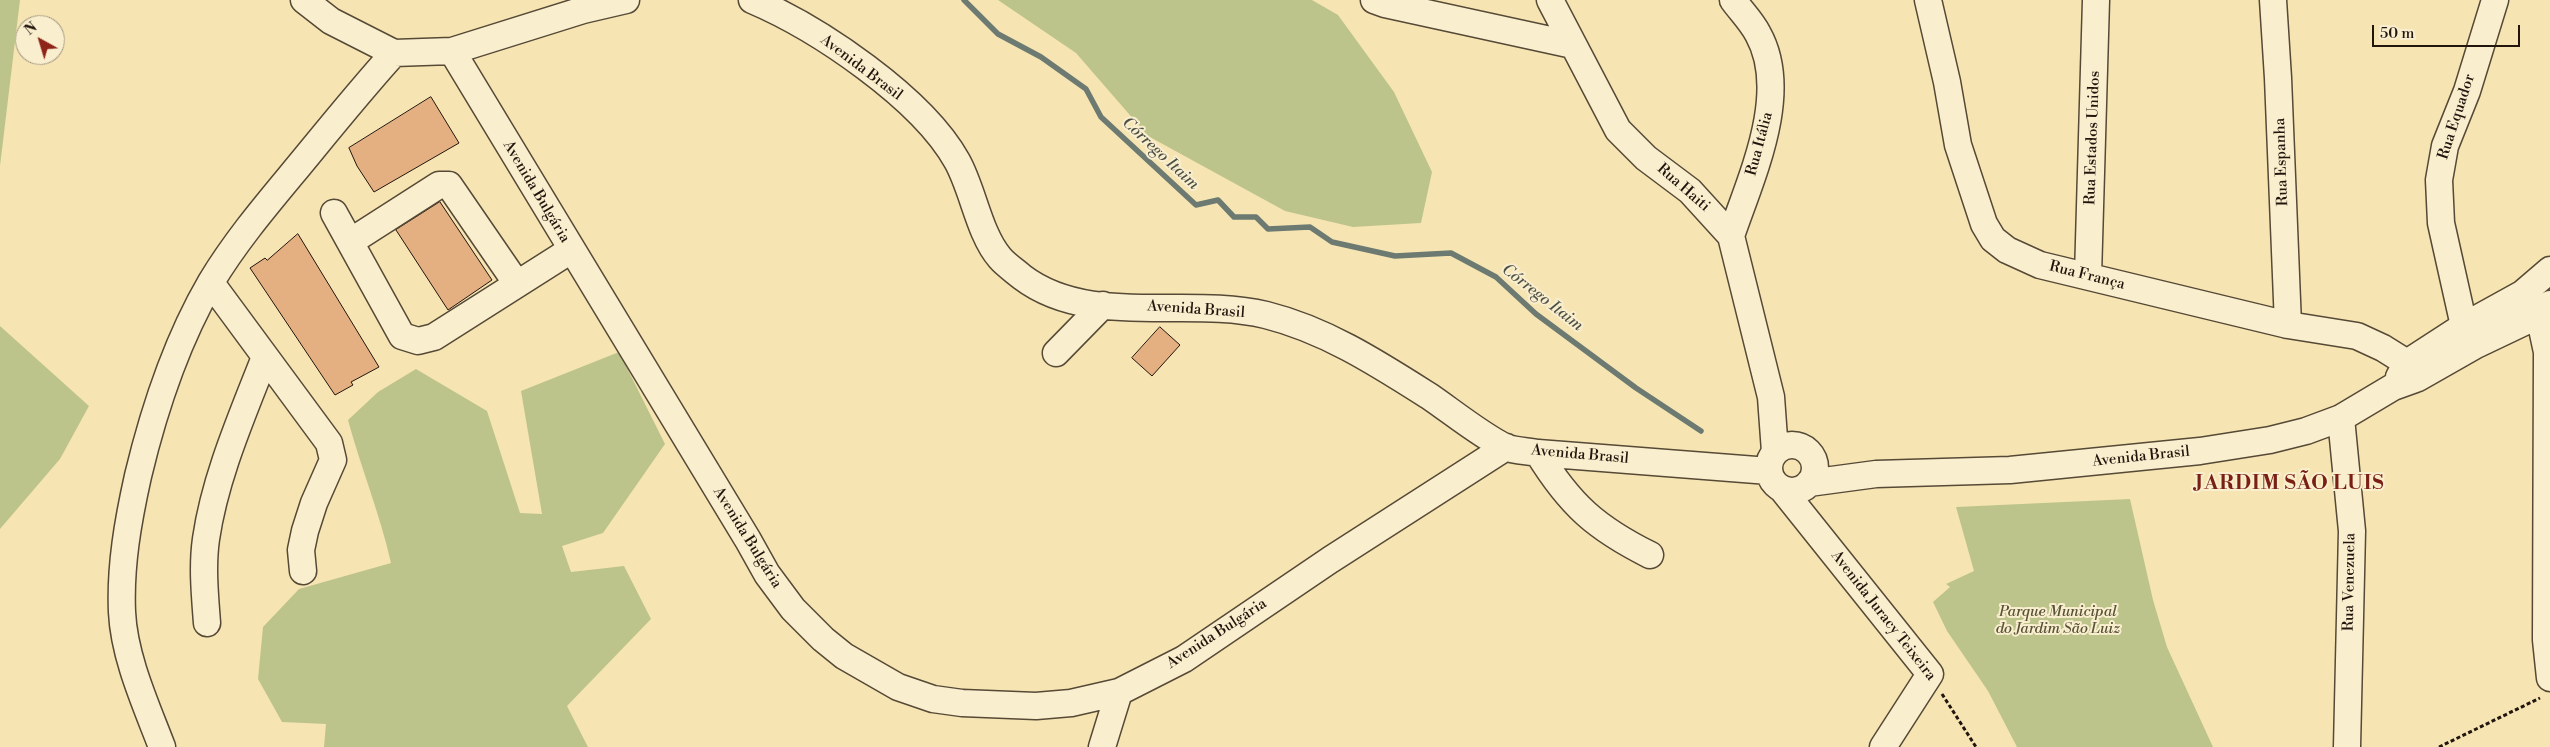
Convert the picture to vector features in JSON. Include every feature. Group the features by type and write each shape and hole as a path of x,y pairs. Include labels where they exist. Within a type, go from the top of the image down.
{"street":[{"path":"304,0 331,21 394,53 452,51 583,10 626,0"},
{"name":"Avenida Brasil","path":"752,0 783,13 844,53 919,113 943,140 958,162 983,225 999,258 1023,278 1047,293 1080,303 1103,306 1216,308 1264,315 1304,327 1372,360 1506,447 1538,453 1775,471"},
{"path":"1374,0 1384,4 1573,45"},
{"name":"Rua Haiti","path":"1550,0 1618,130 1646,158 1690,191 1731,236 1771,397 1775,471"},
{"name":"Rua Itália","path":"1731,236 1767,127 1772,95 1770,69 1759,34 1733,0"},
{"name":"Rua França","path":"1928,0 1947,82 1958,144 1968,182 1984,224 1993,239 2007,250 2040,265 2288,325 2357,336 2383,348 2413,371"},
{"name":"Rua Estados Unidos","path":"2088,276 2096,0"},
{"name":"Rua Espanha","path":"2273,0 2288,325"},
{"name":"Rua Equador","path":"2470,335 2441,223 2440,180 2445,146 2466,91 2496,0"},
{"name":"Avenida Bulgária","path":"452,51 767,574 794,609 823,639 844,656 898,687 933,699 962,703 1036,706 1071,703 1119,692 1184,659 1346,550 1506,447"},
{"path":"162,747 129,652 122,613 123,567 130,511 150,424 176,353 211,283 256,216 356,95 394,53"},
{"path":"350,242 439,185 449,185 517,284"},
{"path":"334,213 402,336 418,341 434,337 571,250"},
{"name":"Avenida Brasil","path":"1809,483 1876,474 2020,469 2200,451 2270,440 2306,432 2342,418 2394,387 2413,371 2470,335 2550,270"},
{"path":"211,283 329,443 333,460 314,503 305,531 301,550 303,572"},
{"path":"2522,294 2544,310 2547,352 2546,687"},
{"path":"1056,353 1103,306"},
{"name":"Avenida Brasil","path":"2470,335 2499,336 2544,310"},
{"path":"207,623 204,584 206,540 237,428 265,358"},
{"name":"Rua Haiti","path":"1771,397 1810,454"},
{"name":"Rua Venezuela","path":"2342,418 2352,532 2347,747"},
{"path":"1797,445 1810,454 1815,469 1809,483 1793,491 1775,471 1785,446 1797,445"},
{"path":"1538,453 1555,480 1581,511 1625,542 1650,555"},
{"name":"Avenida Brasil","path":"1810,454 1876,474"},
{"name":"Avenida Juracy Teixeira","path":"1775,471 1930,674"},
{"path":"1882,747 1930,674"},
{"path":"1102,747 1119,692"}],"path":[{"name":"Avenida Juracy Teixeira","path":"1930,674 1976,747"},
{"path":"2439,747 2546,687"}],"green space":[{"path":"0,0 20,0 18,15 15,15 15,42 0,166"},
{"path":"998,0 1312,0 1338,15 1394,92 1432,172 1421,223 1353,227 1285,211 1148,136 1076,53"},
{"path":"0,326 89,406 60,459 0,529"},
{"path":"619,352 665,444 603,533 562,546 571,572 624,566 651,619 567,706 588,747 324,747 326,724 282,722 258,679 263,627 299,589 391,563 348,420 378,392 416,369 487,411 520,513 542,514 521,391"},
{"name":"Parque Municipal do Jardim São Luiz","path":"2130,499 2153,600 2167,647 2213,747 2017,747 1988,691 1947,631 1933,602 1950,587 1946,584 1974,571 1956,507"}],"building":[{"path":"431,97 459,143 374,192 357,166 349,148"},
{"path":"440,202 492,280 448,310 396,230"},
{"path":"298,234 379,367 351,382 353,385 335,395 250,268 265,258 267,260"},
{"path":"1160,327 1180,345 1152,376 1132,358"}],"waterway":[{"name":"Córrego Itaim","path":"964,0 998,34 1041,57 1086,89 1101,117 1196,205 1218,200 1234,217 1256,217 1268,229 1310,227 1332,242 1395,256 1451,253 1496,277 1536,314 1636,388 1701,431"}],"district":[{"name":"JARDIM SÃO LUIS","path":"2290,484"}]}
